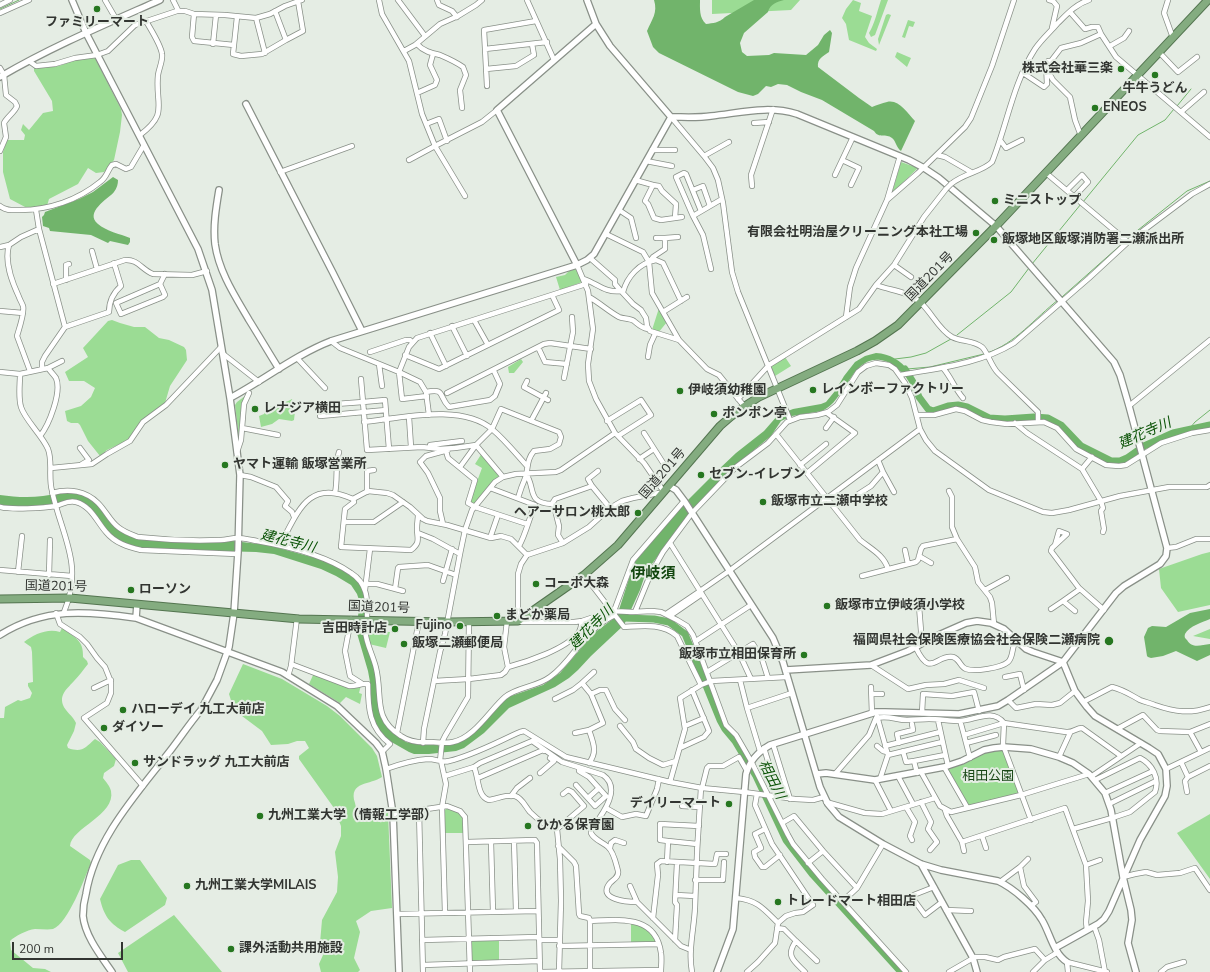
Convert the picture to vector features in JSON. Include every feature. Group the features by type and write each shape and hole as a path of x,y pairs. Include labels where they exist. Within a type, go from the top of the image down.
{"highway":[{"name":"国道201号","path":"0,599 70,598 297,618 447,622 518,621 584,575 618,545 720,426 744,406 778,388 857,351 876,341 898,325 1046,174 1208,0"}],"street":[{"path":"0,5 10,0"},
{"path":"0,13 29,0"},
{"path":"72,0 97,55 198,249 206,271 212,290 230,398 240,475 234,612 228,652 217,680 201,710 113,826 91,870 84,907 84,919 87,931 112,972"},
{"path":"106,0 116,19"},
{"path":"2,76 86,33 160,0"},
{"path":"173,0 178,10"},
{"path":"29,61 36,66 55,64 75,58 97,55 108,51 132,27 178,10 194,14 256,18 300,0 303,31 265,53 241,56 233,54 237,17"},
{"path":"379,0 382,14 409,61 426,124 435,146 465,196"},
{"path":"398,0 425,36"},
{"path":"437,0 439,5 452,10 457,16"},
{"path":"404,51 417,44 440,24 457,16 482,0"},
{"path":"527,0 554,60"},
{"path":"587,0 596,24 610,46 713,168 721,189 732,272 738,292 769,365 778,388 779,396 790,419"},
{"path":"887,200 924,168 965,127 971,118 992,66 1014,0"},
{"path":"1049,0 1053,1 1057,6"},
{"path":"1052,30 1057,6 1056,0"},
{"path":"738,399 769,365 859,309 876,285 894,265 924,217 946,188 971,172 986,168 992,162 1023,73 1035,49 1076,6 1089,0"},
{"path":"1168,0 1164,13 1173,38"},
{"path":"275,11 286,40"},
{"path":"1070,12 1084,29 1092,27 1098,28 1116,57 1210,136"},
{"path":"194,14 192,37 194,41 234,45"},
{"path":"213,44 216,15"},
{"path":"256,18 265,53"},
{"path":"140,135 152,126 158,117 160,109 157,84 162,52 146,21"},
{"path":"488,86 484,30 536,21"},
{"path":"409,160 482,122 596,24"},
{"path":"1110,46 1124,38 1128,31"},
{"path":"1023,73 1044,87 1047,84 1046,63 1051,61 1061,48 1081,43 1101,34"},
{"path":"485,49 547,42"},
{"path":"417,44 433,54 463,67 466,75 460,90 462,108"},
{"path":"486,69 516,66 534,55 532,44"},
{"path":"1159,52 1178,72 1197,57"},
{"path":"417,93 435,85 436,83 437,80 430,65 433,54"},
{"path":"1051,61 1050,74 1053,80 1070,97 1075,120 1081,136"},
{"path":"0,68 6,95 15,102 17,106 4,122 6,137 0,151"},
{"path":"1181,112 1204,92"},
{"path":"246,104 362,331"},
{"path":"752,186 752,175 773,109"},
{"path":"497,110 586,284 593,329 588,364 589,380 596,399 607,421 616,434 644,463 664,492 633,498 622,502 610,508 589,527 563,543 527,555 521,564 518,574 518,621 582,621 614,613 652,611 668,615 691,630 726,725 736,735 793,844 808,863 906,972"},
{"path":"671,117 710,116 752,110 786,110 900,156 924,168 996,226 1117,367 1140,445 1167,548 1166,556 1160,564 1124,586 1063,662 1024,690 998,706 979,711 951,715 885,712 805,734 773,744 762,750 751,762 747,770 732,934 717,972"},
{"path":"230,398 297,358 331,341 577,265 590,258 606,234 671,117"},
{"path":"426,124 439,119 447,140"},
{"path":"754,123 769,122"},
{"path":"835,175 853,137"},
{"path":"1000,140 1006,148 1022,140"},
{"path":"704,156 729,142"},
{"path":"0,206 8,210 36,210 50,207 78,196 93,188 106,176 112,165 116,164 126,169 131,167 139,156 144,145"},
{"path":"280,172 352,146"},
{"path":"652,150 675,150"},
{"path":"937,155 945,157 971,172"},
{"path":"846,317 850,287 856,268 887,200 900,156"},
{"path":"842,160 859,168 851,185"},
{"path":"646,161 672,166"},
{"path":"701,211 686,174 684,173 676,177 703,235 711,269"},
{"path":"1046,174 1128,242"},
{"path":"1066,190 1079,176 1082,175 1088,182 1074,197"},
{"path":"635,180 659,186 662,191 676,204 675,218"},
{"path":"901,375 943,368 987,356 1014,343 1128,242 1192,194 1210,184"},
{"path":"653,185 645,201 648,204 654,218 662,220 682,217"},
{"path":"693,190 703,186 710,206"},
{"path":"219,190 215,214 215,245 225,277 233,294 279,369"},
{"path":"693,216 722,199"},
{"path":"36,210 39,228 65,326"},
{"path":"618,210 631,218 636,238"},
{"path":"0,247 9,245 39,228"},
{"path":"606,234 643,252 649,262 652,293 679,340 707,369 719,375 744,406"},
{"path":"656,238 678,236"},
{"path":"649,262 664,249 665,238"},
{"path":"9,245 7,260 19,297 24,306 21,317 22,322 17,336 30,371"},
{"path":"92,251 97,269"},
{"path":"590,258 615,280 615,284 633,304 641,310 646,318 648,329"},
{"path":"53,284 114,263 130,260 138,263 148,272 165,274 192,274 206,271"},
{"path":"622,291 625,283 635,270 649,262 656,260 663,264 680,301"},
{"path":"42,369 42,362 45,356 65,326 109,312 108,307 112,297 121,286 114,263"},
{"path":"66,280 66,265 69,264"},
{"path":"894,265 911,277"},
{"path":"160,284 165,295 163,297 121,314 116,304 160,284 165,274"},
{"path":"584,279 611,292 622,291"},
{"path":"494,371 500,384 495,396 490,400 449,407 440,392 436,390 427,394 402,399 399,372 405,355 412,342 417,338 586,284"},
{"path":"876,285 904,292 912,296 921,303 947,333 953,337 978,344 983,347 992,367 1038,412 1038,422"},
{"path":"405,355 439,369 559,310 552,295"},
{"path":"589,297 617,316 633,321 638,326 648,329 655,334 679,340"},
{"path":"663,312 687,297"},
{"path":"0,312 23,312"},
{"path":"564,378 573,332 572,317"},
{"path":"474,320 488,345"},
{"path":"452,326 467,356"},
{"path":"430,333 446,366"},
{"path":"648,357 650,345 655,334"},
{"path":"370,352 406,340 410,340 412,342"},
{"path":"1129,406 1210,340"},
{"path":"331,341 340,348 420,382 427,394 429,415"},
{"path":"447,393 494,371 538,347 550,343 591,349"},
{"path":"538,347 545,362 567,364"},
{"path":"221,350 259,382"},
{"path":"51,468 80,466 96,463 107,454 130,441 143,422 166,406 221,350"},
{"path":"297,358 325,388"},
{"path":"0,372 20,374 48,368 62,361"},
{"path":"634,612 651,573 692,512 736,467 768,443 790,419 827,412 837,405 858,372 866,366 876,363 889,365 901,375 909,389 920,429 926,440 935,451 989,490 1043,512 1052,513 1069,510 1120,496 1169,487 1207,487 1210,485"},
{"path":"379,364 382,386"},
{"path":"40,436 43,433 54,408 58,394 56,378 48,368"},
{"path":"943,368 956,390 963,398"},
{"path":"20,374 21,407 47,447 50,455 52,493 71,554 72,576 70,598 64,612"},
{"path":"361,379 367,450 422,446 462,441"},
{"path":"527,381 524,387 546,399"},
{"path":"531,421 546,399 546,392"},
{"path":"237,454 240,445 244,404 249,393"},
{"path":"322,405 385,400 389,448"},
{"path":"423,743 424,729 465,530 472,510 495,482 503,477 556,472 561,470 616,434 650,415 641,400 607,421"},
{"path":"460,467 476,445 492,429 501,409 559,432 561,437 559,444 550,449 534,451 530,457 518,498"},
{"path":"917,415 934,415 956,409 964,411 982,420 998,423 1038,422 1051,424 1057,428 1076,449 1106,465 1119,466 1126,465 1161,443 1192,433 1210,430"},
{"path":"320,416 386,410"},
{"path":"807,473 831,457 855,433 827,412"},
{"path":"364,422 446,413 475,419 492,429 527,466"},
{"path":"409,417 411,447"},
{"path":"828,427 834,417"},
{"path":"1015,423 1027,433 1082,469 1101,501 1103,508 1101,511 1104,529 1103,532"},
{"path":"242,428 278,435"},
{"path":"668,615 920,429"},
{"path":"644,433 667,469 654,477"},
{"path":"776,434 860,540 886,561 888,569"},
{"path":"800,465 826,444"},
{"path":"422,446 440,449 476,445"},
{"path":"476,445 503,477"},
{"path":"80,448 89,460 80,466"},
{"path":"443,524 440,511 440,498 428,473 420,462 426,456 455,448"},
{"path":"639,458 654,449"},
{"path":"446,451 448,458 476,480 468,503 475,507 527,524"},
{"path":"335,493 337,485 336,469 339,452"},
{"path":"1082,469 1092,457"},
{"path":"878,460 894,492"},
{"path":"367,492 367,471 374,470"},
{"path":"598,470 588,479 610,508"},
{"path":"857,495 871,486 883,472"},
{"path":"526,474 530,479 530,490 537,500 546,504 552,504"},
{"path":"240,475 251,477 276,487 288,501 285,506 292,512 294,517"},
{"path":"552,504 555,499 592,486"},
{"path":"669,486 676,490 692,512 773,638 786,674 825,800 832,810 840,817 883,844 921,864 1004,884 1031,906 1043,921 1056,950 1061,957 1067,962 1105,972 1099,940 1094,926"},
{"path":"490,488 534,505 520,546"},
{"path":"52,493 63,490 71,490 90,497 99,504 118,527 126,533 138,537 238,540 280,545 335,563 352,573 359,579 368,600 365,629 366,640 377,669 381,712 388,725 397,733 408,740 423,743 452,743 461,740 475,729 506,696 536,685 550,677 570,657 594,628 614,613 633,560 685,502"},
{"path":"949,491 952,497 952,527 957,539 975,567 978,582 985,590 992,603 994,624"},
{"path":"280,545 294,517 307,500 314,495 321,492 335,493 353,499 367,492 387,493 393,495 427,521 443,524 490,538 501,536 511,539 520,546 527,555"},
{"path":"353,499 354,502 345,509 341,547 411,550 416,546 418,540 418,515"},
{"path":"0,507 16,509 56,505 63,502 72,501 82,504 90,510 101,526 114,540 135,549 237,553"},
{"path":"344,522 374,522 403,502"},
{"path":"552,504 554,506 559,526 558,535 563,543"},
{"path":"490,538 498,515"},
{"path":"418,533 433,539 460,554"},
{"path":"18,572 22,536"},
{"path":"862,576 918,560 923,546 957,539"},
{"path":"1167,548 1176,547 1196,539 1210,539"},
{"path":"49,575 50,540"},
{"path":"670,543 739,653 751,679"},
{"path":"1055,545 1051,551 1080,589 1104,610"},
{"path":"365,590 367,584 370,549"},
{"path":"443,581 452,549"},
{"path":"905,550 908,564"},
{"path":"919,556 931,563"},
{"path":"395,589 399,567 428,565 456,575"},
{"path":"0,570 72,576"},
{"path":"584,575 624,626 658,627 673,632 679,639 701,685"},
{"path":"985,590 1007,578"},
{"path":"367,584 377,584 403,591"},
{"path":"1051,609 1080,589"},
{"path":"1063,601 1075,611"},
{"path":"136,618 137,604"},
{"path":"696,641 751,605"},
{"path":"919,606 921,631 918,646 920,657 928,663 932,664 950,657 958,660 962,667 967,670 983,670 1007,663 1011,658 1012,647 1017,640"},
{"path":"0,635 25,622 56,613 64,612 136,618 282,672 337,706 376,743 382,752 386,769 393,814 399,972"},
{"path":"56,613 60,624 80,637 87,644 105,667 111,680 111,693 107,702 84,718 143,786"},
{"path":"288,676 297,618"},
{"path":"354,619 345,651 350,676 361,683 368,684 368,709 381,736 390,744 382,752"},
{"path":"397,733 419,621"},
{"path":"507,621 504,647 508,667"},
{"path":"434,681 501,675 508,667 547,653 566,643 580,631 582,621"},
{"path":"670,782 685,726 680,698 701,685 710,681 768,678 786,674 870,665 918,646 932,638 972,621 985,621 1004,629 1021,645 1030,651 1063,662 1075,691 1095,716 1158,754 1166,769 1167,786 1164,796 1140,840 1109,911 1101,922 1056,950 1033,972"},
{"path":"445,913 442,807 446,788 445,776 440,761 442,743 467,701 469,679 469,622"},
{"path":"707,672 753,644 762,659 768,678"},
{"path":"291,664 349,686 361,683"},
{"path":"870,665 908,689 926,685 944,684 959,680 984,688"},
{"path":"555,699 573,690 594,672"},
{"path":"1005,677 1020,674 1024,690"},
{"path":"94,688 111,680"},
{"path":"740,680 747,708 779,797"},
{"path":"575,733 589,730 603,723 591,694 582,683"},
{"path":"1083,702 1112,686 1132,694 1140,700 1165,708 1190,712 1210,707"},
{"path":"871,687 876,715 887,754 877,780 891,811"},
{"path":"591,694 600,690 606,690 615,709 625,720"},
{"path":"680,748 704,737 709,731 692,690"},
{"path":"1008,700 1016,708 1036,704 1060,703 1075,691"},
{"path":"922,713 923,694 952,696 974,692 979,711"},
{"path":"747,708 792,693"},
{"path":"872,694 882,694"},
{"path":"876,715 905,720 962,720 987,715 998,718 1004,723"},
{"path":"835,774 869,735 876,715"},
{"path":"1117,729 1143,715 1157,730 1160,731 1190,732 1210,724"},
{"path":"685,726 704,718"},
{"path":"938,720 946,767 967,807"},
{"path":"1004,723 1003,745 1031,820"},
{"path":"964,735 1004,723 1070,733"},
{"path":"898,743 897,734 913,730 912,724"},
{"path":"961,724 970,758"},
{"path":"620,726 633,742 636,749 649,758 664,765 676,762"},
{"path":"1059,757 1070,733 1078,728 1082,728 1121,756"},
{"path":"589,730 595,751 593,758 589,762"},
{"path":"386,769 414,760 429,759 448,761 524,731 528,732 562,755 670,782 702,788 779,797 825,800 872,814 882,814 935,798"},
{"path":"885,746 940,732"},
{"path":"1190,732 1200,752"},
{"path":"966,742 996,734"},
{"path":"445,776 474,767 530,741 534,742 554,762 540,773"},
{"path":"877,746 887,754 942,742"},
{"path":"1092,777 1141,743"},
{"path":"773,744 790,798"},
{"path":"817,774 826,773 877,780 946,767 970,758 984,750 1004,747 1030,749 1059,757 1073,763 1092,777 1105,794 1109,804 1123,878 1131,910 1132,920 1128,943 1136,972"},
{"path":"1166,769 1210,748"},
{"path":"543,750 562,762 603,776 610,781 610,797 606,808 591,830 594,838 610,848"},
{"path":"478,778 543,750"},
{"path":"903,751 906,762 945,755"},
{"path":"692,972 691,950 694,926 697,844 702,788 707,768 709,766 723,766 739,757 747,770"},
{"path":"914,761 940,806 945,810 953,812 967,807 1092,777 1140,758 1151,766 1156,781 1156,789 1152,795 1130,812 1073,829"},
{"path":"1181,762 1188,777"},
{"path":"1187,792 1185,781 1188,777 1210,766"},
{"path":"474,767 481,794 486,799 490,800 511,796 517,797 522,800 529,810 541,821 557,829"},
{"path":"576,786 595,806 606,796 589,777 579,771 579,768"},
{"path":"1105,794 1153,771"},
{"path":"898,776 913,804"},
{"path":"511,796 517,788 530,778"},
{"path":"606,808 622,817 636,814 646,816 657,789 659,779"},
{"path":"1109,804 1156,781"},
{"path":"588,798 599,788"},
{"path":"557,829 584,806 572,792 568,790 563,794"},
{"path":"747,972 775,943 777,925 786,916 803,912 813,905 772,844 755,805 759,794"},
{"path":"921,802 931,822 928,829 937,842 930,850"},
{"path":"393,814 450,806 463,813 466,817 470,972"},
{"path":"682,806 700,807"},
{"path":"906,807 914,822 910,836 912,840"},
{"path":"962,842 1065,808 1086,865 1088,901 1086,922 1087,930"},
{"path":"945,810 962,842 964,851"},
{"path":"419,811 423,972"},
{"path":"782,823 794,816 823,851 857,888"},
{"path":"697,844 660,840 660,824 699,826"},
{"path":"557,829 561,902 559,972"},
{"path":"765,829 755,834 761,848 754,852 755,858 762,867 764,867 780,855"},
{"path":"982,836 986,848"},
{"path":"466,842 535,840 537,843 537,910 540,972 661,971 661,954 659,944 648,927 641,923 629,920 590,921 589,918 580,916 574,862 558,846"},
{"path":"624,842 615,840 611,843 610,848 619,874 609,884 608,892 609,896 619,901 637,902"},
{"path":"514,841 516,911"},
{"path":"667,862 668,841"},
{"path":"491,842 493,912"},
{"path":"843,901 857,888 883,844"},
{"path":"808,863 823,851"},
{"path":"653,918 657,882 657,864 661,861 715,864 717,854 726,854"},
{"path":"1000,882 1028,859"},
{"path":"1086,865 1100,860"},
{"path":"695,880 723,880 724,862"},
{"path":"675,940 677,863"},
{"path":"921,864 973,958 977,972"},
{"path":"1020,867 1024,886 1036,902 1031,906"},
{"path":"1123,878 1146,872 1157,875 1180,873 1195,868 1210,890"},
{"path":"630,886 637,902 681,946 691,950"},
{"path":"934,887 911,896 925,915 942,902"},
{"path":"676,895 695,896"},
{"path":"736,898 748,899 762,907 777,925 784,929 817,962"},
{"path":"397,914 537,910"},
{"path":"946,910 971,911"},
{"path":"590,921 590,972"},
{"path":"422,940 469,938 559,940"},
{"path":"796,941 792,948 791,955 796,964 805,972"},
{"path":"559,946 659,944"},
{"path":"949,972 973,958 984,957 998,960 1004,957 1036,949 1044,960"},
{"path":"423,965 539,961"},
{"path":"1067,962 1068,972"},
{"path":"1161,972 1167,967 1184,962"}],"green space":[{"path":"712,0 800,0 791,10 712,14"},
{"path":"853,0 861,3 859,11 872,16 865,37 869,43 877,49 876,51 849,40 846,24 842,18 846,9"},
{"path":"881,0 888,0 875,35 871,37 869,33"},
{"path":"886,15 891,15 879,45 878,39"},
{"path":"908,20 915,22 913,27 909,26 905,38 902,37"},
{"path":"897,52 911,58 907,67 895,57"},
{"path":"95,58 121,109 122,115 120,132 114,160 104,172 96,173 88,168 78,184 49,199 47,206 27,208 10,199 3,172 3,152 7,140 24,140 25,135 21,130 23,124 29,130 43,113 53,111 52,101 34,71 34,68 59,66 75,60"},
{"path":"901,162 918,168 892,193"},
{"path":"576,269 582,282 560,290 556,277 565,275 569,271"},
{"path":"659,308 667,322 658,333 652,330"},
{"path":"112,320 134,327 145,327 159,338 169,340 184,347 186,350 187,360 170,386 165,403 128,440 107,450 100,456 88,441 80,425 78,423 71,423 67,421 65,411 81,406 91,397 95,388 84,381 69,381 65,372 88,357 83,348 108,321"},
{"path":"785,357 791,366 775,376 771,367 772,364"},
{"path":"521,359 523,362 514,373 509,373 508,367"},
{"path":"245,396 240,438 239,438 235,405"},
{"path":"292,399 295,411 294,420 279,419 272,424 261,427 259,416 264,414 267,408"},
{"path":"482,453 500,476 493,481 474,506 469,503 482,468 475,464"},
{"path":"1210,552 1210,605 1178,612 1161,588 1159,569"},
{"path":"62,628 80,643 83,651 83,657 88,664 63,694 62,701 64,707 76,723 67,745 68,748 80,750 95,739 100,742 116,759 114,766 104,773 103,778 111,791 111,800 100,814 72,839 70,846 90,860 91,863 70,910 64,919 53,929 35,929 21,934 10,941 11,950 33,968 45,969 51,972 0,972 0,718 4,718 5,707 18,700 21,701 30,698 32,693 28,683 33,682 32,652 31,647 24,642 41,632 60,632"},
{"path":"1210,629 1210,639 1193,636"},
{"path":"367,631 390,632 386,648 369,644"},
{"path":"243,664 282,679 327,706 340,716 372,748 377,756 382,777 358,787 354,796 357,810 361,818 388,813 392,908 371,911 356,921 360,932 354,958 360,970 358,972 321,972 319,964 323,955 320,943 322,920 337,892 338,877 335,852 341,836 341,826 334,808 299,759 299,756 309,748 305,741 271,745 262,731 234,710 229,694"},
{"path":"314,673 351,688 361,685 359,693 362,694 360,704 346,697 340,703 309,684"},
{"name":"相田公園","path":"1001,749 1005,753 1019,792 1018,794 968,806 948,769 987,752"},
{"path":"446,809 452,809 460,812 464,823 464,833 445,833 444,811"},
{"path":"1210,814 1210,879 1177,833"},
{"path":"131,860 140,860 167,898 165,905 125,932 115,926 108,919 103,910 100,899 118,865"},
{"path":"174,915 222,972 128,972 118,953"},
{"path":"631,923 650,932 656,943 631,944"},
{"path":"499,939 499,961 472,962 471,941"}],"shaded area":[{"path":"654,0 700,0 701,16 706,24 720,20 754,0 784,0 772,5 768,12 744,33 740,43 742,52 747,56 769,55 774,53 806,55 818,45 824,35 830,30 832,33 829,52 819,60 818,67 872,107 891,102 899,105 906,111 915,121 901,151 890,137 878,135 874,131 822,100 787,85 778,84 771,87 766,86 758,94 753,96 738,92 659,53 653,47 647,31 655,12"},
{"path":"113,177 118,180 117,188 95,210 94,219 105,229 130,238 128,245 110,241 108,243 91,235 50,231 49,228 43,226 42,217 45,212 93,192"},
{"path":"876,353 895,358 909,372 903,373 885,361 874,360 865,363 850,378 831,405 822,411 792,416 781,421 771,436 737,464 688,515 646,572 640,590 624,625 569,678 555,687 509,708 484,733 464,748 456,751 414,754 388,740 380,732 371,715 370,682 356,630 359,600 351,585 336,576 321,569 274,554 256,552 143,549 127,545 112,536 84,505 65,501 53,504 24,507 0,506 0,495 32,497 70,492 83,495 92,500 100,507 112,524 121,531 135,537 146,539 233,541 268,545 333,564 350,574 360,583 367,603 364,629 376,672 378,704 390,730 406,742 421,745 436,744 439,746 458,742 508,697 543,685 560,673 594,633 617,616 634,563 683,505 736,453 764,431 778,415 793,409 826,402 855,362 865,356"},
{"path":"1210,609 1210,619 1187,631 1185,638 1191,645 1200,646 1210,644 1210,655 1197,661 1176,651 1163,656 1151,658 1147,656 1144,637 1148,628 1152,626 1166,627 1190,613"}],"waterway":[{"path":"0,9 19,0"},
{"path":"1177,106 1191,89"},
{"path":"1083,202 1138,135 1165,120 1174,109"},
{"path":"1128,238 1187,191 1210,181"},
{"path":"1032,264 1081,204"},
{"path":"1062,297 1124,242"},
{"path":"957,335 1011,292 1029,268"},
{"path":"987,353 997,349 1016,337 1058,300"},
{"path":"895,359 926,353 951,339"},
{"path":"907,369 930,367 984,354"},
{"name":"建花寺川","path":"905,369 913,382 919,397 928,409 933,411 948,406 958,405 967,407 989,418 1048,418 1061,425 1081,446 1111,461 1120,461 1127,458 1144,446 1173,433 1210,425"},
{"path":"1190,428 1210,410"},
{"name":"相田川","path":"624,618 654,619 669,622 685,634 720,720 735,741 756,776 786,840 813,875 901,972"}],"place":[{"name":"ファミリーマート","path":"97,9"},
{"name":"株式会社華三楽","path":"1121,69"},
{"name":"牛牛うどん","path":"1155,75"},
{"name":"ENEOS","path":"1095,108"},
{"name":"ミニストップ","path":"995,201"},
{"name":"有限会社明治屋クリーニング本社工場","path":"976,233"},
{"name":"飯塚地区飯塚消防署二瀬派出所","path":"994,240"},
{"name":"レインボーファクトリー","path":"813,390"},
{"name":"伊岐須幼稚園","path":"680,391"},
{"name":"レナジア横田","path":"255,409"},
{"name":"ポンポン亭","path":"714,414"},
{"name":"ヤマト運輸 飯塚営業所","path":"225,465"},
{"name":"セブン-イレブン","path":"701,475"},
{"name":"飯塚市立二瀬中学校","path":"763,502"},
{"name":"ヘアーサロン桃太郎","path":"638,513"},
{"name":"コーポ大森","path":"536,584"},
{"name":"ローソン","path":"131,590"},
{"name":"飯塚市立伊岐須小学校","path":"827,606"},
{"name":"まどか薬局","path":"497,616"},
{"name":"Fujino","path":"460,626"},
{"name":"吉田時計店","path":"395,629"},
{"name":"福岡県社会保険医療協会社会保険二瀬病院","path":"1109,641"},
{"name":"飯塚二瀬郵便局","path":"404,644"},
{"name":"飯塚市立相田保育所","path":"804,655"},
{"name":"ハローデイ 九工大前店","path":"123,710"},
{"name":"ダイソー","path":"104,728"},
{"name":"サンドラッグ 九工大前店","path":"135,763"},
{"name":"デイリーマート","path":"729,804"},
{"name":"九州工業大学（情報工学部）","path":"260,816"},
{"name":"ひかる保育園","path":"528,826"},
{"name":"九州工業大学MILAIS","path":"187,886"},
{"name":"トレードマート相田店","path":"778,902"},
{"name":"課外活動共用施設","path":"231,949"}],"district":[{"name":"伊岐須","path":"653,574"}]}
